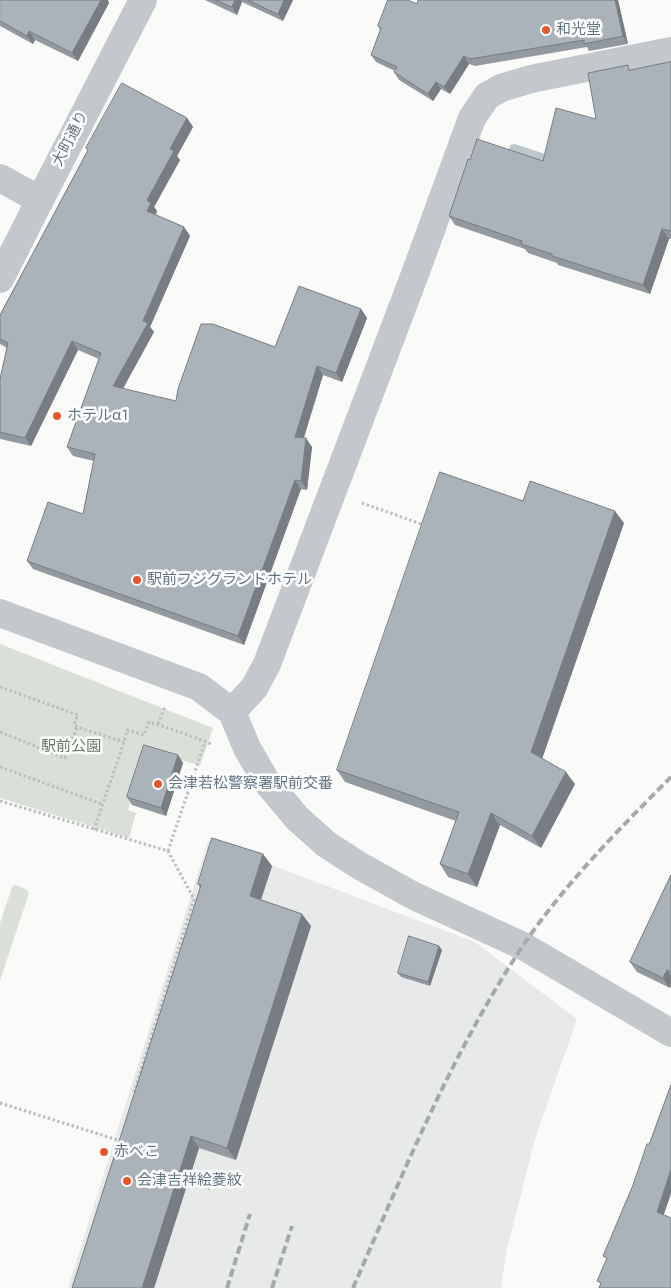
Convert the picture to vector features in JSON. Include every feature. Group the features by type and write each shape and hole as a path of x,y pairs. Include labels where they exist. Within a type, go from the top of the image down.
{"street":[{"name":"大町通り","path":"0,279 144,0"},
{"path":"232,712 254,688 267,664 472,118 481,104 487,96 495,91 530,79 671,51"},
{"path":"0,178 40,200"},
{"path":"0,613 199,687 232,712 247,748 266,781 297,818 326,844 360,866 414,896 523,946 671,1033"}],"path":[{"path":"357,502 424,526"},
{"path":"0,687 78,715 74,725 77,727 124,742"},
{"path":"158,724 167,702"},
{"path":"0,732 65,758 77,727"},
{"path":"168,852 205,742"},
{"path":"0,767 102,804"},
{"path":"0,801 168,852 194,899 134,1094"},
{"path":"0,1104 128,1143"},
{"path":"117,1149 120,1140"},
{"path":"177,1176 210,1189"}],"shaded area":[{"path":"208,841 475,942 577,1019 536,1136 507,1249 501,1288 68,1288"}],"green space":[{"name":"駅前公園","path":"0,644 213,728 200,766 147,749 128,810 136,813 129,838 0,798"},
{"path":"15,885 26,889 29,893 0,981 0,923 12,887"}],"building":[{"path":"0,0 101,0 72,53 29,31 27,36 0,21"},
{"path":"216,0 235,0 232,7"},
{"path":"248,0 284,0 278,14"},
{"path":"388,0 408,0 417,4 418,0 615,0 623,36 584,44 584,40 470,59 464,56 444,87 436,82 428,94 394,72 397,67 371,55 381,28 378,26"},
{"path":"671,62 671,231 662,229 643,285 552,256 552,254 521,244 522,241 449,216 468,159 470,160 477,139 543,161 556,108 596,119 588,73 628,65 629,70"},
{"path":"122,83 187,118 170,149 174,151 147,200 151,203 147,211 184,227 143,321 148,323 113,386 176,401 178,389 201,324 213,324 275,347 299,286 361,309 336,373 317,366 295,437 306,438 301,481 295,480 238,636 27,561 48,502 83,514 95,454 67,447 101,353 72,341 25,438 0,432 0,379 8,343 0,339 0,315 88,150 86,148"},
{"path":"440,472 523,501 530,481 615,511 531,752 566,772 532,836 491,813 468,874 440,864 459,812 337,770"},
{"name":"会津若松警察署駅前交番","path":"144,745 178,755 161,808 127,797"},
{"path":"212,838 263,854 250,896 302,914 227,1148 191,1136 142,1288 72,1288 201,885 198,884"},
{"path":"671,875 671,972 667,970 663,978 630,962"},
{"path":"409,936 439,946 428,982 398,973"},
{"path":"671,1085 671,1169 657,1212 671,1218 671,1288 599,1288 601,1283 597,1281 607,1258 603,1256 633,1185"}],"waterway":[{"path":"514,149 556,163"}],"railway":[{"path":"353,1288 430,1113 497,987 538,924 573,880 671,777"},
{"path":"227,1288 250,1214"},
{"path":"272,1288 292,1226"}],"place":[{"name":"和光堂","path":"546,30"},
{"name":"ホテルα1","path":"57,416"},
{"name":"駅前フジグランドホテル","path":"137,580"},
{"name":"会津若松警察署駅前交番","path":"158,784"},
{"name":"赤べこ","path":"104,1152"},
{"name":"会津吉祥絵菱紋","path":"127,1181"}]}
